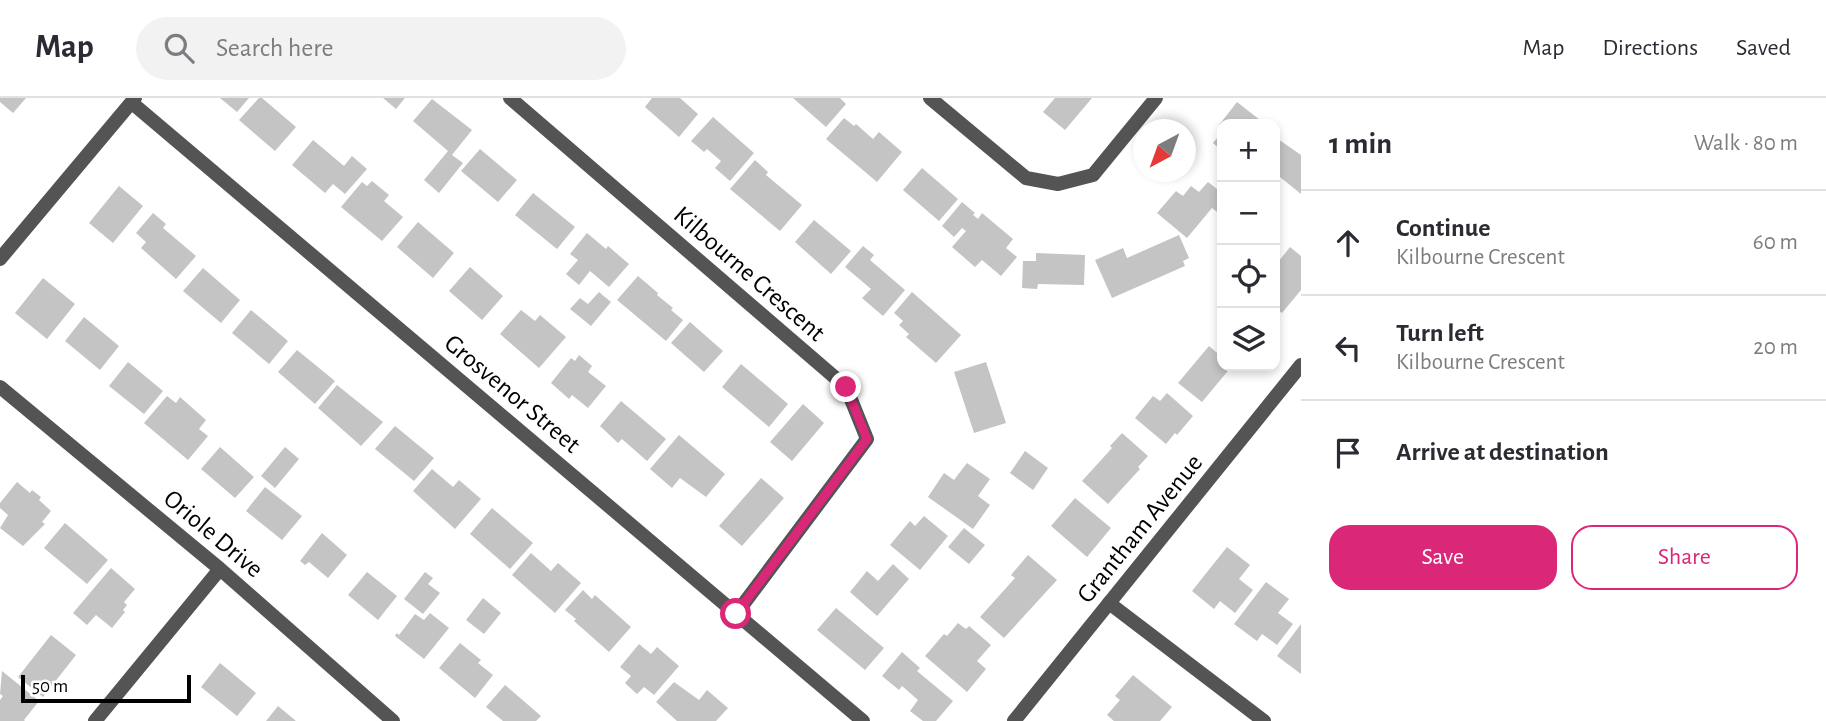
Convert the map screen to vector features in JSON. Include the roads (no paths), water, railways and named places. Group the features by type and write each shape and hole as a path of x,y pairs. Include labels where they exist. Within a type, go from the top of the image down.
{"street":[{"name":"Kilbourne Crescent","path":"510,98 846,387 867,439 736,614"},
{"path":"930,98 1026,178 1058,184 1093,175 1156,98"},
{"name":"Grosvenor Street","path":"134,100 863,721"},
{"path":"0,259 134,100"},
{"name":"Grantham Avenue","path":"1014,721 1301,365"},
{"name":"Oriole Drive","path":"0,387 220,569 393,721"},
{"path":"95,721 220,569"},
{"path":"1110,603 1264,721"}]}
